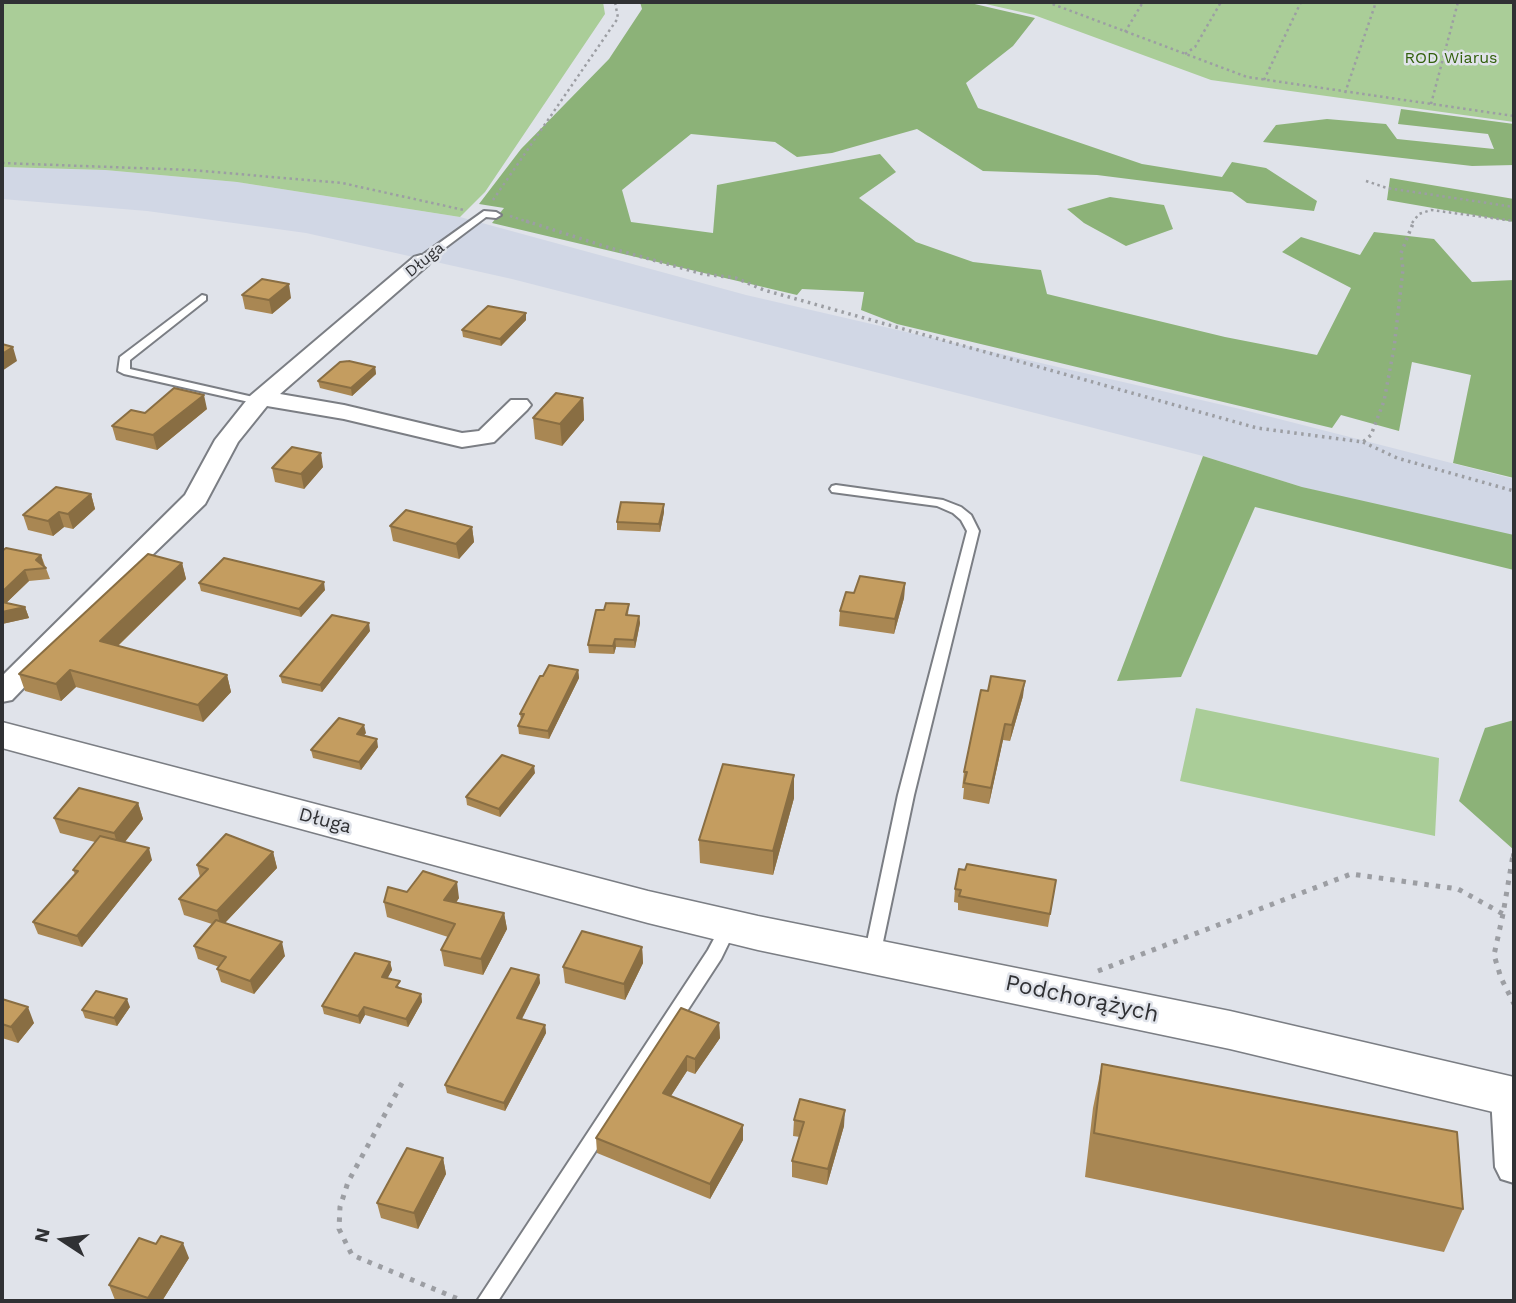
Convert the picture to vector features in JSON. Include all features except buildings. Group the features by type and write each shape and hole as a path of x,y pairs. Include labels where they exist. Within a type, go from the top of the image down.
{"street":[{"name":"Długa","path":"2,693 136,556 196,499 227,440 260,400 421,261"},
{"path":"260,400 344,412 462,440 486,438 519,405"},
{"name":"Długa","path":"2,735 648,907"},
{"name":"Podchorążych","path":"648,907 872,957 1244,1033 1512,1096"},
{"path":"1512,1096 1514,1167"}],"lane":[{"path":"484,214 496,215"},
{"name":"Długa","path":"421,261 484,214"},
{"path":"202,298 124,359 124,371 260,400"},
{"path":"836,489 939,503 957,510 974,531 906,795 872,957"},
{"path":"487,1301 715,954 729,926"}],"path":[{"path":"2,163 191,170 342,183 484,214 618,18 615,2"},
{"path":"1047,2 1230,73 1345,93 1514,116"},
{"path":"1056,5 1062,2"},
{"path":"1125,32 1143,2"},
{"path":"1185,55 1195,47 1221,2"},
{"path":"1264,80 1301,2"},
{"path":"1345,93 1376,2"},
{"path":"1431,104 1458,2"},
{"path":"1366,181 1387,188 1514,208"},
{"path":"1363,442 1371,435 1384,401 1394,348 1403,269 1401,253 1412,223 1419,214 1431,210 1514,221"},
{"path":"496,215 513,216 610,248 703,274 736,278 764,290 1257,428 1363,442 1397,458 1514,491"},
{"path":"1514,849 1494,955 1501,978 1514,1004"},
{"path":"1049,992 1351,874 1458,890 1503,914"},
{"path":"402,1083 348,1182 340,1207 339,1230 352,1255 463,1301"}],"shaded area":[{"path":"2,167 105,170 237,182 460,217 746,295 1240,409 1514,479 1514,544 1302,487 1203,456 512,279 306,233 147,211 2,199"}],"green space":[{"path":"2,2 603,2 605,14 485,192 460,217 237,182 105,170 2,167"},
{"path":"640,2 966,2 1035,18 1013,46 966,83 978,108 1142,164 1222,177 1232,162 1266,168 1317,201 1314,211 1247,203 1232,192 1097,175 983,171 917,129 832,153 797,157 775,142 691,134 622,190 631,222 713,233 717,185 880,154 896,172 859,198 916,242 973,262 1041,270 1047,294 1225,337 1317,355 1351,288 1282,252 1301,237 1360,255 1374,232 1434,239 1472,282 1514,280 1514,478 1453,463 1471,375 1412,362 1399,431 1341,415 1332,428 897,324 861,310 864,292 802,289 797,295 492,223 504,208 479,204 521,149 609,59 642,9"},
{"name":"ROD Wiarus","path":"977,2 1514,2 1514,122 1211,80 1034,15"},
{"path":"1401,109 1514,124 1514,165 1472,166 1263,142 1276,125 1327,119 1386,124 1397,139 1494,149 1488,134 1398,124"},
{"path":"1390,178 1514,199 1514,222 1387,200"},
{"path":"1110,197 1164,205 1173,229 1126,246 1084,223 1067,209"},
{"path":"1203,456 1302,487 1514,535 1514,570 1255,507 1181,677 1117,681"},
{"path":"1196,708 1439,758 1435,836 1180,781"},
{"path":"1514,720 1514,850 1459,801 1485,728"}]}
